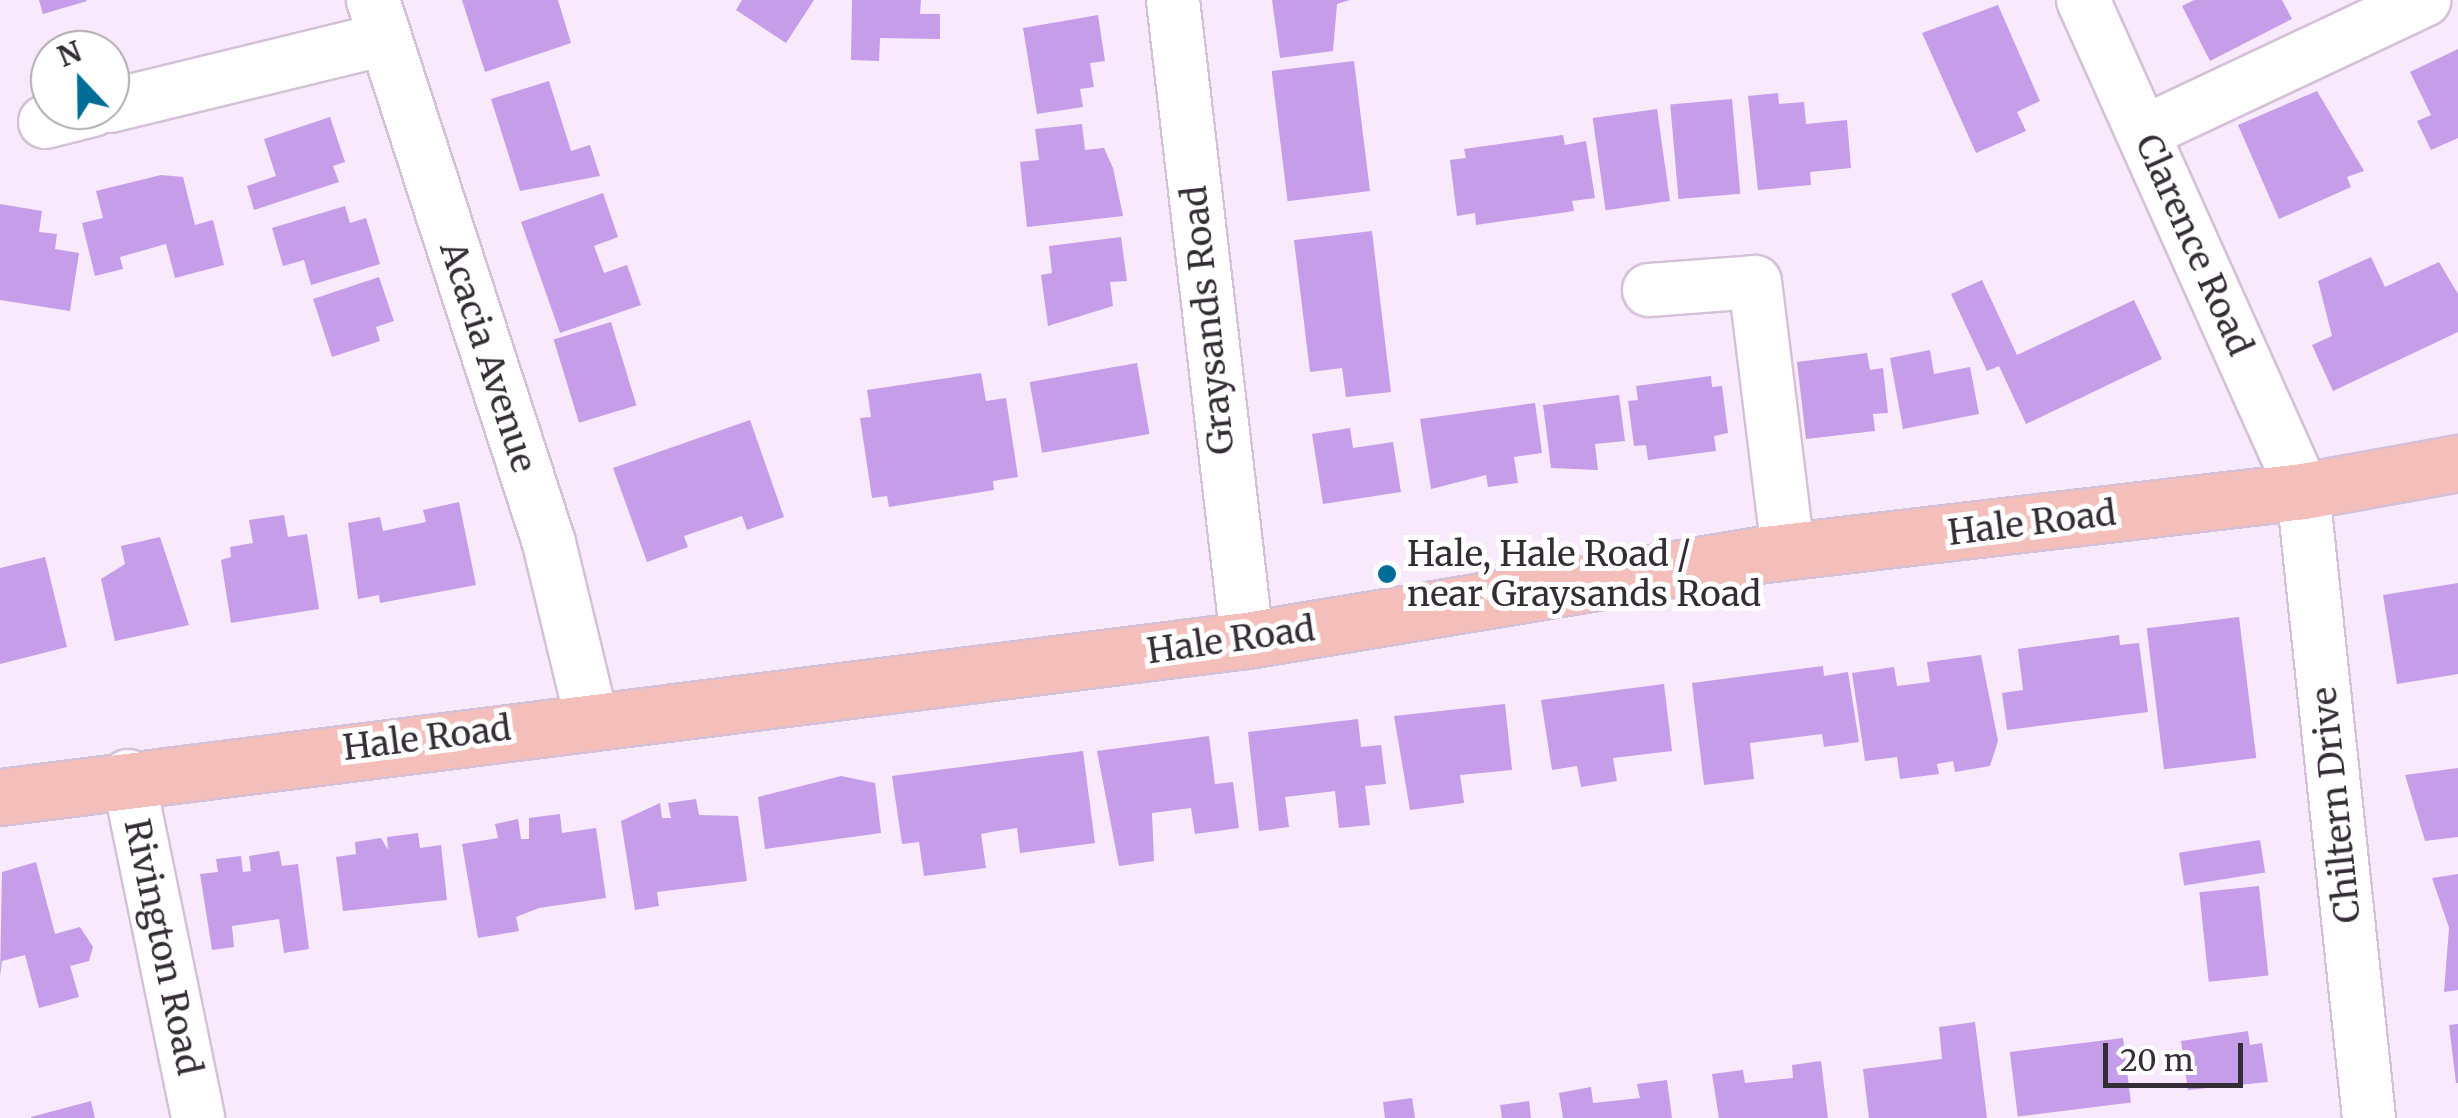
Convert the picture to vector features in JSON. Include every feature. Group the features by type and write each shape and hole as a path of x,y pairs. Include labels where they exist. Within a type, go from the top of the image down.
{"main road":[{"name":"Hale Road","path":"0,797 128,776 1247,640 1788,551 2304,491 2458,462"}],"street":[{"name":"Graysands Road","path":"1173,0 1247,640"},
{"name":"Clarence Road","path":"2083,0 2304,491"},
{"path":"2144,132 2425,0"},
{"path":"130,100 378,19"},
{"name":"Acacia Avenue","path":"378,19 549,542 591,718"},
{"path":"1649,290 1755,282 1788,551"},
{"name":"Chiltern Drive","path":"2304,491 2368,1118"},
{"name":"Rivington Road","path":"128,776 198,1118"}],"building":[{"path":"39,0 86,0 87,1 43,14"},
{"path":"462,0 558,0 571,43 485,72"},
{"path":"742,0 814,0 786,43 736,10"},
{"path":"852,0 921,0 920,14 940,14 940,39 880,38 879,61 851,60"},
{"path":"1272,0 1350,0 1337,4 1333,51 1280,58"},
{"path":"2194,0 2282,0 2292,19 2210,61 2182,6"},
{"path":"1998,5 2040,101 2017,112 2026,131 1976,153 1922,33"},
{"path":"1098,15 1105,61 1090,63 1094,87 1080,89 1083,107 1037,114 1023,28"},
{"path":"2458,49 2458,138 2431,150 2417,121 2431,115 2410,72"},
{"path":"1354,61 1370,191 1288,201 1272,71"},
{"path":"549,81 571,151 590,145 600,176 520,191 491,99"},
{"path":"2317,91 2364,171 2347,177 2351,187 2279,219 2238,125"},
{"path":"1778,93 1779,104 1804,102 1806,124 1847,120 1851,168 1810,172 1811,185 1758,190 1748,96"},
{"path":"1732,99 1740,194 1679,199 1670,104"},
{"path":"1657,109 1670,201 1606,210 1593,118"},
{"path":"330,117 345,162 333,166 339,182 254,210 247,186 276,176 264,139"},
{"path":"1082,124 1085,150 1104,148 1113,168 1123,216 1027,227 1020,162 1039,160 1035,129"},
{"path":"1563,135 1565,145 1586,141 1595,198 1572,201 1574,211 1476,225 1475,213 1457,216 1450,160 1466,158 1464,149"},
{"path":"161,175 183,177 195,225 213,220 224,265 175,278 166,244 120,257 123,269 95,276 82,223 103,218 96,191"},
{"path":"603,193 618,237 594,246 604,273 627,265 641,305 560,333 521,222"},
{"path":"0,204 42,211 39,232 57,234 55,249 79,253 70,311 0,300"},
{"path":"345,206 350,223 366,218 380,264 311,285 304,260 283,266 272,228"},
{"path":"1372,231 1391,392 1346,397 1342,368 1310,372 1294,240"},
{"path":"1121,237 1127,281 1110,282 1113,306 1048,326 1041,275 1052,273 1049,246"},
{"path":"2371,257 2385,287 2439,262 2458,294 2458,332 2333,391 2312,345 2332,336 2318,281"},
{"path":"379,277 394,321 376,327 380,341 332,357 313,299"},
{"path":"1982,280 2017,355 2134,300 2162,359 2026,424 1999,366 1987,371 1951,294"},
{"path":"611,322 636,405 579,423 554,340"},
{"path":"1930,350 1934,374 1970,367 1979,414 1903,429 1890,358"},
{"path":"1867,353 1870,370 1883,368 1888,413 1873,414 1875,431 1806,439 1797,362"},
{"path":"1137,363 1150,434 1042,453 1030,382"},
{"path":"981,373 986,401 1006,398 1018,477 993,481 994,490 889,507 887,496 872,498 860,418 871,417 867,390"},
{"path":"1711,376 1712,387 1722,386 1728,433 1714,436 1716,451 1648,460 1646,445 1634,446 1628,401 1638,400 1636,386"},
{"path":"1619,395 1625,441 1595,444 1598,470 1551,468 1543,405"},
{"path":"1535,403 1542,453 1514,457 1518,483 1488,487 1486,475 1431,489 1420,419"},
{"path":"750,420 784,517 747,530 742,516 684,536 688,547 647,562 613,468"},
{"path":"1350,428 1353,448 1393,442 1401,492 1323,504 1312,434"},
{"path":"459,502 476,585 380,603 379,595 358,599 348,523 380,517 383,531 426,522 423,510"},
{"path":"284,515 288,537 307,534 319,609 231,623 221,560 231,557 230,547 253,543 249,520"},
{"path":"160,537 189,625 115,641 101,579 125,564 121,546"},
{"path":"45,557 67,647 0,664 0,568"},
{"path":"2458,583 2458,674 2397,684 2383,595"},
{"path":"2239,617 2256,758 2164,769 2147,628"},
{"path":"2119,635 2120,645 2139,643 2148,712 2007,730 2002,693 2023,690 2018,649"},
{"path":"1981,655 1998,741 1990,766 1955,772 1953,761 1937,764 1939,774 1900,779 1897,757 1865,761 1852,673 1894,667 1897,686 1930,682 1927,662"},
{"path":"1823,666 1824,676 1848,672 1859,742 1824,747 1822,734 1750,743 1754,779 1704,785 1692,683"},
{"path":"1664,684 1672,751 1613,758 1617,781 1581,787 1577,766 1552,770 1541,700"},
{"path":"1505,704 1512,770 1460,775 1464,803 1410,810 1394,716"},
{"path":"1358,719 1361,747 1381,745 1386,784 1365,786 1370,825 1339,828 1335,791 1285,797 1289,827 1259,831 1248,732"},
{"path":"1209,736 1215,784 1233,782 1239,828 1195,834 1191,808 1152,813 1154,861 1119,866 1097,751"},
{"path":"1083,751 1095,843 1020,853 1017,828 981,834 986,868 924,876 919,842 902,844 892,776"},
{"path":"2458,768 2458,837 2425,841 2405,775"},
{"path":"841,776 875,783 881,833 765,849 758,797"},
{"path":"696,799 699,815 738,816 747,881 657,892 659,906 635,910 621,821 660,803 662,818 671,818 668,803"},
{"path":"560,814 562,833 596,828 606,898 539,908 516,917 519,931 478,938 462,844 498,838 495,824 518,819 521,839 529,839 529,818"},
{"path":"418,833 420,848 441,845 447,900 343,911 336,857 356,854 355,842 381,838 388,850 387,837"},
{"path":"2260,840 2265,873 2184,885 2179,853"},
{"path":"279,851 282,866 298,864 309,949 284,953 279,919 232,926 234,947 212,950 200,874 218,872 216,859 241,856 243,872 251,871 249,856"},
{"path":"36,862 55,934 80,927 93,947 89,961 70,966 79,997 39,1008 25,955 2,961 0,977 2,872"},
{"path":"2458,874 2458,990 2444,992 2449,928 2432,878"},
{"path":"2259,886 2268,976 2209,982 2199,892"},
{"path":"1975,1022 1987,1118 1869,1118 1863,1069 1942,1059 1939,1027"},
{"path":"2458,1024 2458,1083 2456,1083 2449,1025"},
{"path":"2248,1031 2250,1045 2262,1043 2268,1082 2188,1090 2181,1041"},
{"path":"2123,1038 2131,1103 2018,1116 2010,1052"},
{"path":"1821,1061 1828,1118 1719,1118 1712,1074 1743,1070 1745,1083 1793,1078 1792,1065"},
{"path":"1667,1080 1672,1118 1563,1118 1559,1093 1591,1087 1593,1103 1640,1098 1637,1084"},
{"path":"1412,1098 1415,1118 1385,1118 1383,1102"},
{"path":"91,1101 95,1118 31,1118 31,1117"},
{"path":"1529,1101 1531,1118 1502,1118 1500,1105"}],"place":[{"name":"Hale, Hale Road / near Graysands Road","path":"1387,574"}]}
